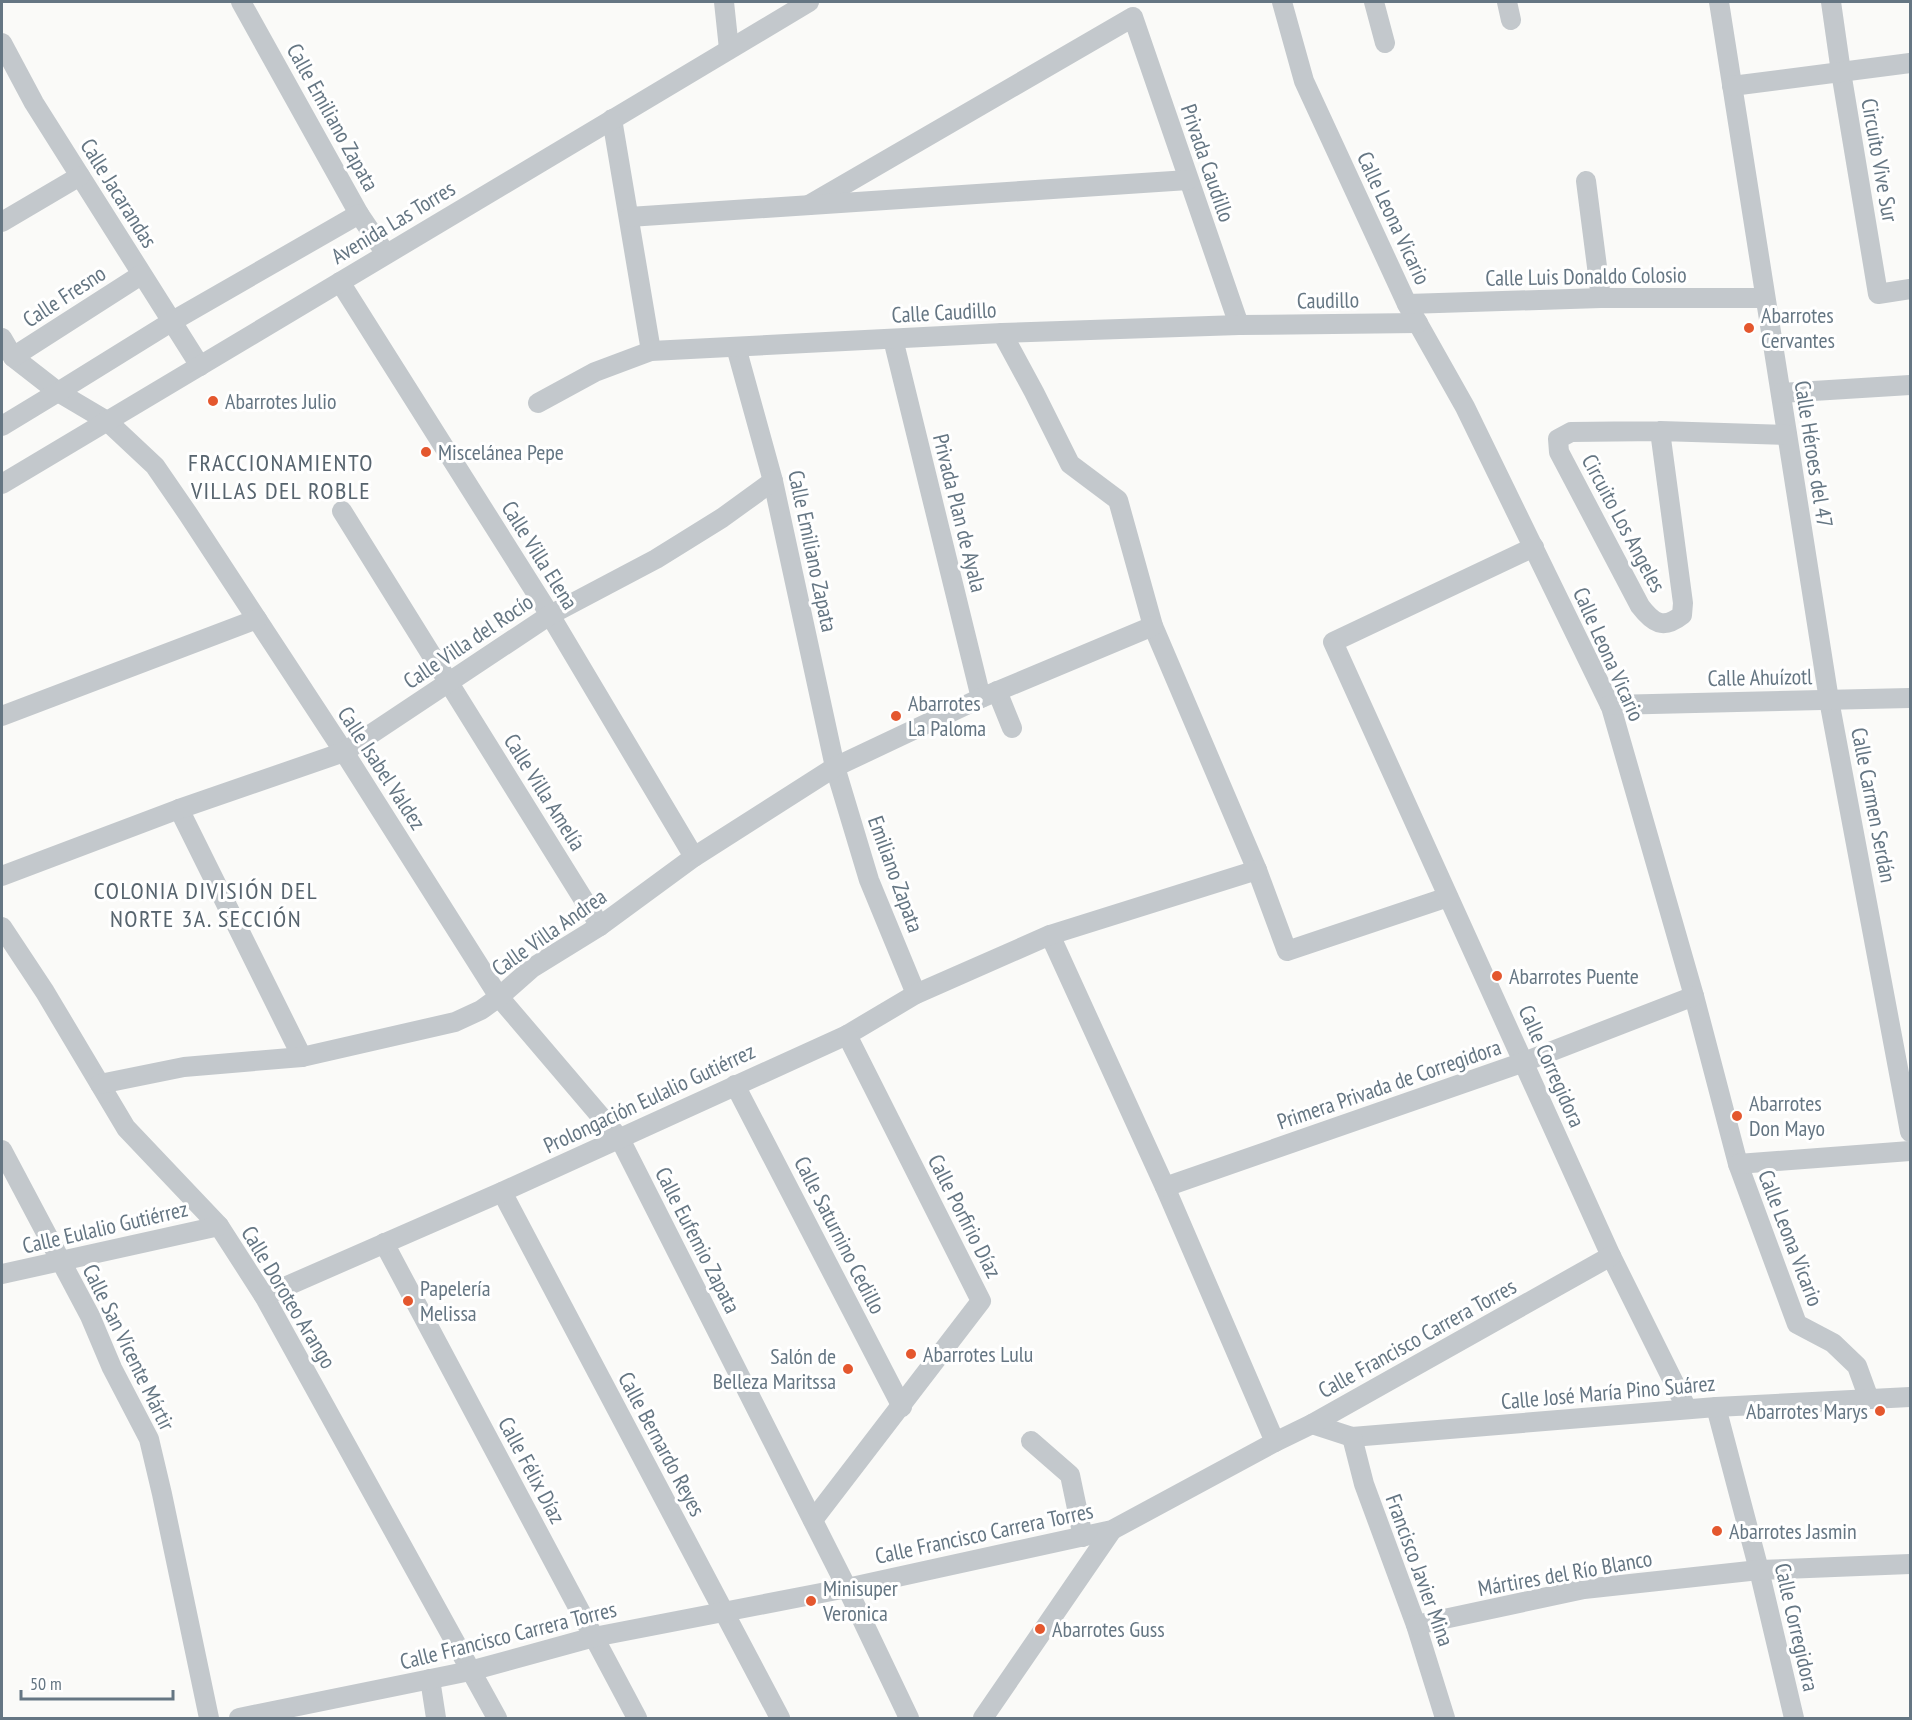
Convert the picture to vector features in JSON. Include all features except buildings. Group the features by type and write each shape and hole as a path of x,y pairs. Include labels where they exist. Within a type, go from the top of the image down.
{"street":[{"name":"Calle Emiliano Zapata","path":"241,2 359,214 386,254"},
{"path":"724,2 729,50"},
{"name":"Avenida Las Torres","path":"2,484 809,2"},
{"name":"Calle Leona Vicario","path":"1282,2 1304,81 1407,304 1465,407 1610,705 1694,996 1738,1164 1797,1323 1833,1343 1857,1366 1869,1399"},
{"path":"1374,2 1385,43"},
{"name":"Calle Héroes del 47","path":"1719,2 1829,700"},
{"path":"1831,2 1841,72"},
{"name":"Privada Caudillo","path":"809,205 1133,17 1239,325"},
{"name":"Calle Jacarandas","path":"2,43 34,103 200,366"},
{"path":"1732,86 1911,63"},
{"name":"Circuito Vive Sur","path":"1841,72 1878,294 1911,289"},
{"path":"612,119 651,351"},
{"path":"2,222 80,176"},
{"path":"629,217 1188,180"},
{"path":"1586,181 1602,298"},
{"path":"2,426 171,322 359,214"},
{"name":"Calle Fresno","path":"13,357 141,274"},
{"name":"Calle Villa Elena","path":"340,282 550,615 694,857"},
{"name":"Calle Luis Donaldo Colosio","path":"1407,304 1602,298 1765,298"},
{"name":"Caudillo","path":"1239,325 1418,323"},
{"name":"Calle Caudillo","path":"538,403 595,372 651,351 1002,333 1239,325"},
{"path":"1002,333 1070,464 1118,500 1153,626 1257,870 1287,951 1448,897"},
{"path":"2,338 13,357"},
{"name":"Privada Plan de Ayala","path":"893,339 989,694 1012,728"},
{"name":"Calle Emiliano Zapata","path":"736,347 773,480 835,767"},
{"name":"Calle Isabel Valdez","path":"13,357 58,392 107,421 155,466 344,752 499,997 620,1139"},
{"path":"1780,393 1911,386"},
{"name":"Circuito Los Angeles","path":"1660,431 1683,603 1682,615 1672,623 1661,624 1648,617 1640,606 1558,452 1558,439 1571,432 1660,431 1787,435"},
{"name":"Calle Villa del Rocío","path":"344,752 550,615 656,559 722,518 773,480"},
{"name":"Calle Villa Amelía","path":"342,511 600,926"},
{"name":"Calle Corregidora","path":"1534,547 1333,642 1611,1256 1687,1409"},
{"path":"2,716 257,619"},
{"name":"Calle Villa Andrea","path":"100,1084 184,1067 302,1057 455,1022 481,1010 532,968 600,926 694,857 835,767 989,694 1153,626"},
{"name":"Calle Ahuízotl","path":"1610,705 1911,698"},
{"name":"Calle Carmen Serdán","path":"1829,700 1911,1132"},
{"path":"2,876 179,809 344,752"},
{"name":"Emiliano Zapata","path":"835,767 869,880 916,994"},
{"path":"179,809 302,1057"},
{"name":"Prolongación Eulalio Gutiérrez","path":"264,1296 502,1192 847,1035 916,994 1050,935 1257,870"},
{"name":"Calle Doroteo Arango","path":"2,927 45,992 126,1128 219,1226 264,1296 497,1719"},
{"path":"1050,935 1165,1187 1275,1442"},
{"name":"Primera Privada de Corregidora","path":"1165,1187 1524,1062 1694,996"},
{"name":"Calle Porfirio Díaz","path":"813,1521 981,1301 847,1035"},
{"name":"Calle Saturnino Cedillo","path":"735,1085 902,1407"},
{"name":"Calle Eufemio Zapata","path":"620,1139 847,1588 909,1719"},
{"name":"Calle San Vicente Mártir","path":"2,1150 90,1316 112,1368 149,1439 209,1719"},
{"path":"1738,1164 1911,1151"},
{"name":"Calle Bernardo Reyes","path":"502,1192 780,1719"},
{"name":"Calle Eulalio Gutiérrez","path":"2,1274 219,1226"},
{"name":"Calle Félix Díaz","path":"384,1243 637,1719"},
{"name":"Calle Francisco Carrera Torres","path":"239,1719 470,1671 594,1637 847,1588 1112,1530 1312,1424 1611,1256"},
{"name":"Calle José María Pino Suárez","path":"1312,1424 1352,1437 1687,1409 1911,1397"},
{"name":"Calle Corregidora","path":"1716,1407 1759,1570 1794,1719"},
{"name":"Francisco Javier Mina","path":"1352,1437 1364,1484 1416,1625 1446,1719"},
{"path":"1031,1441 1070,1475 1083,1537"},
{"path":"983,1719 1112,1530"},
{"name":"Mártires del Río Blanco","path":"1416,1625 1584,1589 1759,1570 1911,1564"},
{"path":"430,1679 436,1719"}],"place":[{"name":"Abarrotes Cervantes","path":"1749,328"},
{"name":"Abarrotes Julio","path":"213,401"},
{"name":"Miscelánea Pepe","path":"426,452"},
{"name":"Abarrotes La Paloma","path":"896,716"},
{"name":"Abarrotes Puente","path":"1497,976"},
{"name":"Abarrotes Don Mayo","path":"1737,1116"},
{"name":"Papelería Melissa","path":"408,1301"},
{"name":"Abarrotes Lulu","path":"911,1354"},
{"name":"Salón de Belleza Maritssa","path":"848,1369"},
{"name":"Abarrotes Marys","path":"1880,1411"},
{"name":"Abarrotes Jasmin","path":"1717,1531"},
{"name":"Minisuper Veronica","path":"811,1601"},
{"name":"Abarrotes Guss","path":"1040,1629"}],"district":[{"name":"FRACCIONAMIENTO VILLAS DEL ROBLE","path":"281,477"},
{"name":"COLONIA DIVISIÓN DEL NORTE 3A. SECCIÓN","path":"206,905"}]}
